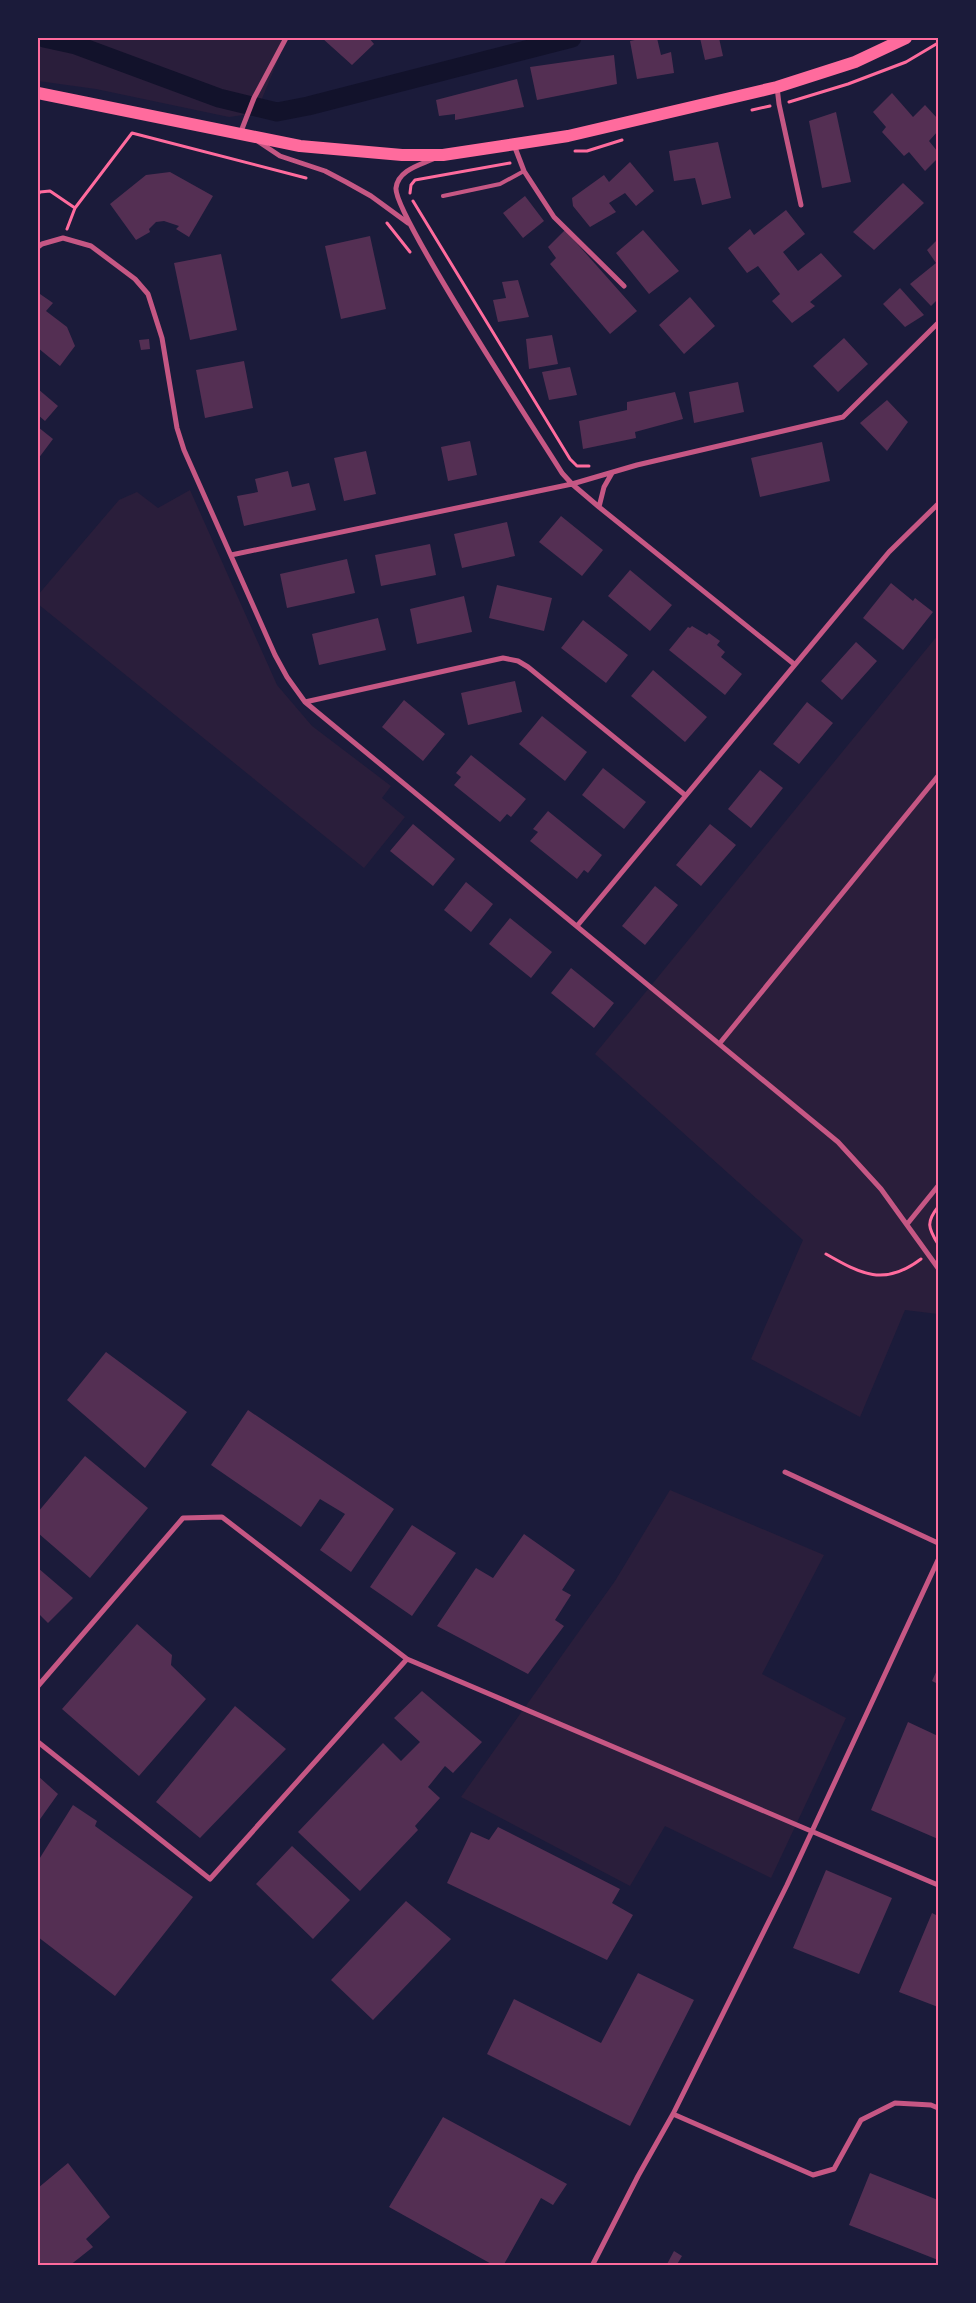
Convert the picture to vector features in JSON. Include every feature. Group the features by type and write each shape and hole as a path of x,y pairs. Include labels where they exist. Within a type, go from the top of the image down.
{"main road":[{"path":"38,93 245,136 347,152 402,155 443,154 514,145 616,125 777,87 855,62 906,38"}],"street":[{"path":"286,38 247,114 245,136 280,156 325,171 346,182 371,196 409,224"},
{"path":"777,87 779,104 802,205"},
{"path":"514,145 524,171 554,217 624,286"},
{"path":"443,154 411,168 398,181 396,196 409,224 562,473 599,507 794,664"},
{"path":"38,247 63,238 91,246 135,279 148,294 156,313 162,338 178,428 183,445 275,655 287,677 305,702 838,1142 867,1172 908,1223 938,1268"},
{"path":"231,555 572,484 843,417 938,323"},
{"path":"599,507 604,487 612,473"},
{"path":"577,926 889,552 938,504"},
{"path":"305,702 502,658 518,661 528,667 686,795"},
{"path":"720,1043 938,776"},
{"path":"908,1223 938,1186"},
{"path":"785,1472 938,1543"},
{"path":"38,1686 183,1518 222,1517 407,1659 938,1885"},
{"path":"592,2266 638,2176 673,2114 813,1832 938,1560"},
{"path":"38,1742 210,1880 407,1659"},
{"path":"673,2114 813,2175 834,2169 861,2120 894,2103 932,2105 938,2108"}],"lane":[{"path":"443,196 500,184 524,171"}],"path":[{"path":"63,238 74,208 132,133 308,179"},
{"path":"38,195 40,192 50,190 74,208"},
{"path":"381,218 388,223 410,252"},
{"path":"434,236 570,459 577,466 596,464"},
{"path":"938,1207 930,1217 930,1231 938,1244"},
{"path":"826,1254 849,1267 871,1276 894,1274 909,1268 928,1254"}],"shaded area":[{"path":"38,38 287,38 256,113 229,117 96,89 38,81"},
{"path":"190,490 277,685 312,726 391,786 382,798 405,817 364,868 38,604 38,595 119,500 137,492 158,508"},
{"path":"938,635 938,1314 905,1310 860,1417 751,1359 803,1240 595,1054"},
{"path":"670,1490 824,1555 762,1674 846,1718 771,1878 665,1826 630,1886 461,1797 615,1581"}],"building":[{"path":"322,38 369,38 374,44 352,65"},
{"path":"657,38 661,55 671,52 674,73 637,79 630,41"},
{"path":"700,38 719,38 723,56 705,60"},
{"path":"614,55 617,84 537,100 530,67"},
{"path":"517,79 524,107 455,120 455,114 439,116 436,100"},
{"path":"892,93 913,117 925,105 938,119 938,131 929,141 938,152 938,158 925,171 909,152 904,156 882,132 886,127 873,112"},
{"path":"836,112 851,182 822,188 809,121"},
{"path":"718,142 731,198 702,205 695,178 674,181 669,151"},
{"path":"630,162 654,191 636,206 625,193 609,203 616,212 590,227 573,206 572,198 604,175 609,182"},
{"path":"170,172 213,196 189,237 176,229 179,226 164,221 156,222 149,229 150,232 136,240 110,204 146,175"},
{"path":"903,183 924,203 874,250 853,232"},
{"path":"525,196 544,221 523,238 503,213"},
{"path":"786,210 805,234 783,252 798,271 821,253 842,276 810,302 815,306 792,323 772,301 780,294 758,266 747,273 728,248 750,229 754,235"},
{"path":"565,230 637,311 610,334 550,264 556,258 548,247"},
{"path":"643,230 679,271 649,294 616,253"},
{"path":"370,236 386,309 341,319 325,246"},
{"path":"938,239 938,299 931,306 910,284 936,263 927,250"},
{"path":"221,254 237,330 190,340 174,263"},
{"path":"518,280 529,317 498,322 493,300 506,298 502,282"},
{"path":"900,288 924,315 905,327 883,304"},
{"path":"40,294 53,303 46,311 67,327 75,346 60,366 38,348 38,297"},
{"path":"690,297 715,326 684,354 659,325"},
{"path":"552,335 558,364 529,369 526,339"},
{"path":"844,338 868,364 838,392 813,366"},
{"path":"149,339 150,349 141,350 139,340"},
{"path":"244,361 253,408 205,418 196,370"},
{"path":"570,367 577,395 549,400 542,372"},
{"path":"738,382 744,412 694,423 689,392"},
{"path":"38,389 58,406 45,421 38,415"},
{"path":"675,392 683,419 635,432 636,438 583,449 579,421 627,410 627,402"},
{"path":"887,400 908,422 887,451 860,423"},
{"path":"38,427 53,439 38,459"},
{"path":"470,441 477,475 448,481 441,447"},
{"path":"822,442 830,481 760,497 751,458"},
{"path":"366,451 376,494 344,501 334,458"},
{"path":"288,471 292,487 309,483 316,510 244,526 237,496 258,492 255,479"},
{"path":"561,516 603,550 582,576 539,542"},
{"path":"507,522 515,556 462,568 454,534"},
{"path":"430,544 436,575 381,586 375,555"},
{"path":"347,559 355,593 287,608 280,574"},
{"path":"630,570 672,605 650,631 608,596"},
{"path":"891,583 913,601 915,598 933,612 903,650 863,618"},
{"path":"497,585 552,598 544,631 489,618"},
{"path":"464,596 472,632 417,644 410,609"},
{"path":"378,618 386,650 319,665 312,634"},
{"path":"583,620 628,655 606,683 561,648"},
{"path":"692,626 707,635 709,633 720,641 717,645 725,652 721,657 742,674 725,695 669,650 688,627"},
{"path":"856,642 877,661 842,700 821,681"},
{"path":"653,670 707,717 685,742 631,696"},
{"path":"515,681 522,712 468,725 461,693"},
{"path":"404,700 445,734 423,761 382,727"},
{"path":"807,702 833,723 799,764 773,744"},
{"path":"542,716 587,752 565,781 519,744"},
{"path":"471,755 526,799 511,817 507,814 500,822 454,785 461,777 456,773"},
{"path":"603,768 646,802 624,829 582,795"},
{"path":"760,770 783,788 751,828 728,809"},
{"path":"548,811 602,855 588,873 584,870 577,879 530,841 538,832 533,829"},
{"path":"413,824 455,859 433,886 390,851"},
{"path":"710,824 736,845 701,886 676,865"},
{"path":"466,882 493,904 471,932 444,910"},
{"path":"655,886 678,905 645,945 622,926"},
{"path":"510,918 552,952 531,978 489,944"},
{"path":"571,968 614,1003 594,1028 551,993"},
{"path":"106,1352 187,1412 145,1468 67,1400"},
{"path":"248,1410 394,1509 351,1572 320,1550 345,1514 320,1499 301,1527 211,1465"},
{"path":"85,1456 148,1508 90,1578 38,1533 38,1512"},
{"path":"412,1525 456,1553 412,1616 370,1587"},
{"path":"524,1534 575,1570 562,1590 571,1595 555,1620 564,1626 528,1674 437,1626 476,1568 493,1578"},
{"path":"38,1568 73,1598 48,1623 38,1613"},
{"path":"137,1624 172,1655 171,1665 206,1699 139,1776 62,1709"},
{"path":"938,1668 938,1684 932,1681"},
{"path":"422,1691 482,1742 453,1773 445,1766 428,1787 440,1798 415,1826 418,1830 360,1891 298,1832 383,1743 401,1761 420,1742 394,1718"},
{"path":"235,1706 286,1749 200,1838 156,1802"},
{"path":"908,1722 938,1736 938,1839 871,1810"},
{"path":"38,1776 58,1794 38,1822"},
{"path":"73,1805 97,1821 95,1826 193,1897 115,1996 38,1937 38,1861"},
{"path":"498,1827 620,1889 612,1903 633,1915 607,1960 447,1883 471,1832 489,1840"},
{"path":"292,1846 350,1900 313,1939 256,1884"},
{"path":"826,1870 892,1898 859,1974 793,1948"},
{"path":"406,1901 451,1939 373,2020 331,1980"},
{"path":"932,1913 938,1916 938,2007 899,1992"},
{"path":"638,1973 694,2000 630,2126 487,2054 514,1999 601,2043"},
{"path":"443,2117 567,2184 553,2205 541,2198 503,2266 495,2266 389,2207"},
{"path":"68,2163 110,2217 86,2239 93,2247 69,2266 38,2266 38,2188"},
{"path":"870,2173 938,2200 938,2260 849,2225"},
{"path":"674,2251 682,2256 676,2266 666,2266"}],"waterway":[{"path":"44,38 76,45 219,98 277,112 308,106 572,38"}]}
